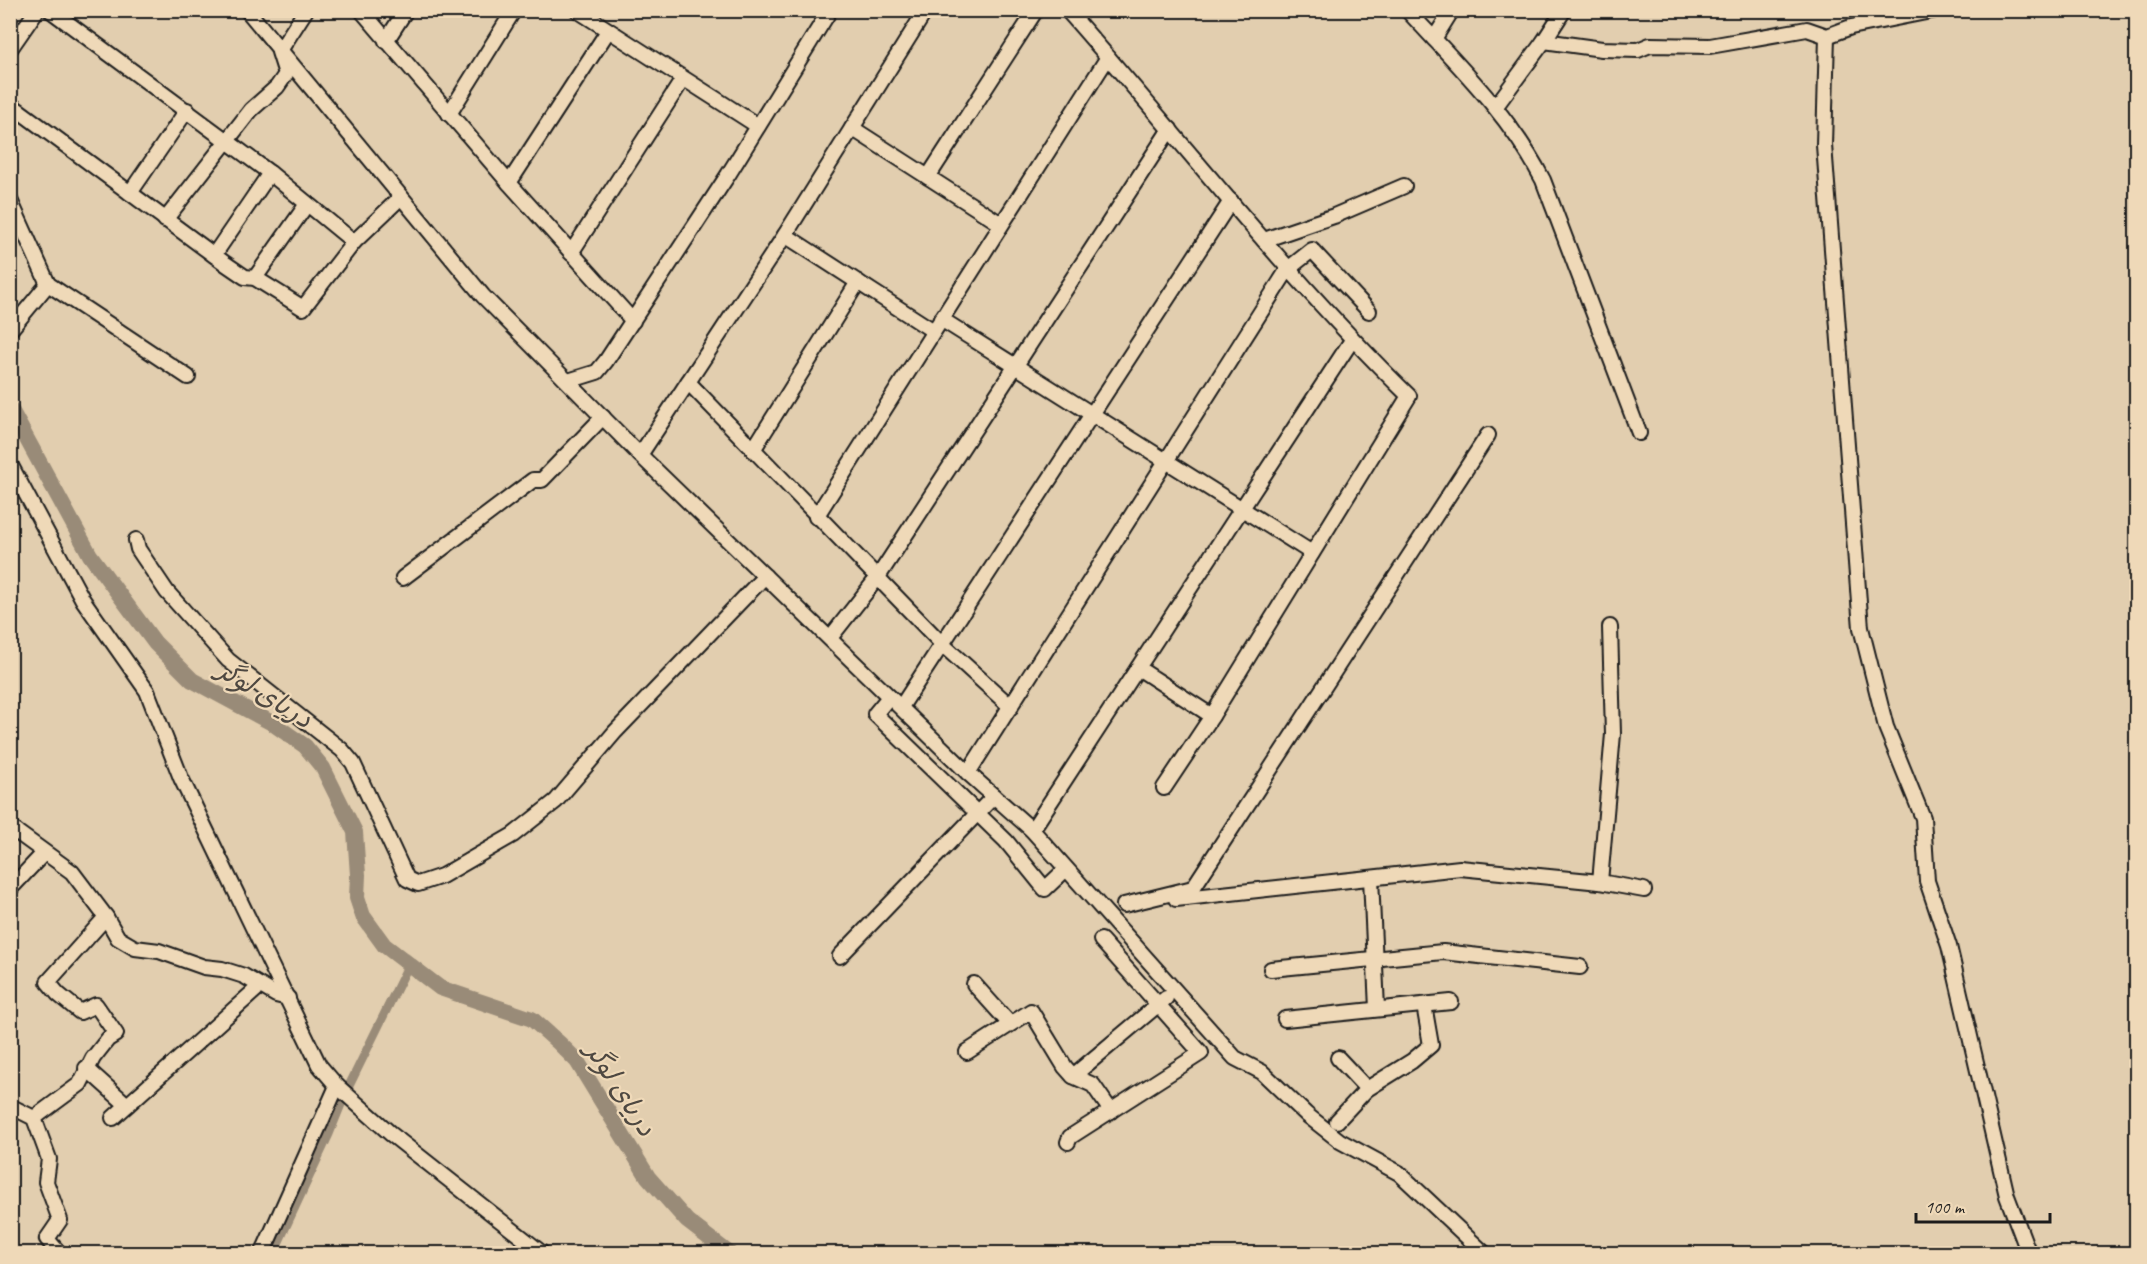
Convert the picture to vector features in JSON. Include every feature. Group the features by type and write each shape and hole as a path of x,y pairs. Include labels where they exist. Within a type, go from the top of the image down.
{"street":[{"path":"10,49 38,10"},
{"path":"50,10 187,110 225,142 270,173 354,242"},
{"path":"247,10 463,275 568,381 601,419 640,455 759,581 830,638 968,773 1032,830 1065,870 1235,1058 1262,1072 1307,1115 1340,1141 1399,1173 1485,1254"},
{"path":"279,52 306,10"},
{"path":"361,10 509,183 633,321"},
{"path":"386,41 406,10"},
{"path":"449,114 514,10"},
{"path":"577,10 759,126"},
{"path":"568,381 597,372 633,321 759,126 830,10"},
{"path":"640,455 785,235 926,10"},
{"path":"928,177 1036,10"},
{"path":"1067,10 1288,269 1352,340 1409,396 1212,716 1164,788"},
{"path":"1407,10 1496,106 1527,150 1543,180 1639,433"},
{"path":"1434,39 1452,10"},
{"path":"1496,106 1564,10"},
{"path":"1544,41 1602,49 1638,50 1650,45 1710,46 1807,29 1827,36 1851,27 1936,10"},
{"path":"509,183 608,31"},
{"path":"1827,36 1824,145 1861,628 1886,728 1923,818 1927,881 1949,946 2007,1196 2029,1254"},
{"path":"165,220 225,142 286,74 279,52"},
{"path":"816,517 1108,57"},
{"path":"571,253 683,79"},
{"path":"10,104 245,277 255,278 303,308 354,242 400,198"},
{"path":"130,193 187,110"},
{"path":"852,128 1001,224"},
{"path":"830,638 878,577 1170,129"},
{"path":"214,255 270,173"},
{"path":"1264,240 1334,216 1404,186"},
{"path":"10,200 48,284 188,377"},
{"path":"901,707 1231,201"},
{"path":"255,278 307,204"},
{"path":"785,235 858,282 1016,366 1312,554"},
{"path":"968,773 1288,269 1312,250 1369,311"},
{"path":"753,450 858,282"},
{"path":"10,330 48,284"},
{"path":"1032,830 1352,340"},
{"path":"688,382 816,517 943,645 1011,707"},
{"path":"403,578 533,480 542,480 601,419"},
{"path":"1103,912 1193,888 1488,435"},
{"path":"10,464 82,600 147,691 181,778 319,1065 391,1134 543,1254"},
{"path":"136,540 138,549 167,592 228,660 342,750 365,786 375,813 407,879 418,884 442,876 513,835 556,801 615,732 759,581"},
{"path":"1600,882 1613,734 1610,627"},
{"path":"1138,668 1212,716"},
{"path":"889,697 875,714 979,813 1045,889 1065,870"},
{"path":"840,956 994,796"},
{"path":"10,827 72,872 106,917 118,938 135,948 159,951 204,967 222,969 244,976 276,995 288,998"},
{"path":"10,889 44,853"},
{"path":"1124,905 1460,868 1600,882 1644,891"},
{"path":"1371,878 1377,1009"},
{"path":"34,1118 80,1084 86,1068 108,1039 116,1034 96,1005 80,1012 58,994 48,982 106,917"},
{"path":"1068,1142 1070,1137 1201,1053 1101,940"},
{"path":"1271,969 1443,952 1580,967"},
{"path":"974,984 1010,1024"},
{"path":"113,1118 260,986"},
{"path":"1073,1076 1174,991"},
{"path":"1285,1018 1451,1002"},
{"path":"1337,1121 1367,1089 1412,1061 1431,1045 1424,1005"},
{"path":"968,1052 1031,1011 1073,1076 1093,1085 1112,1111"},
{"path":"1338,1058 1367,1089"},
{"path":"86,1068 128,1105"},
{"path":"262,1254 343,1090"},
{"path":"10,1106 34,1118 49,1159 46,1182 60,1220 47,1239 60,1254"}],"waterway":[{"name":"دریای لوگر","path":"10,408 90,555 155,643 192,680 272,723 305,746 323,768 355,832 357,898 363,916 384,945 440,988 532,1019 559,1043 577,1061 648,1177 687,1221 730,1254"},
{"path":"273,1254 346,1092 408,966"}]}
